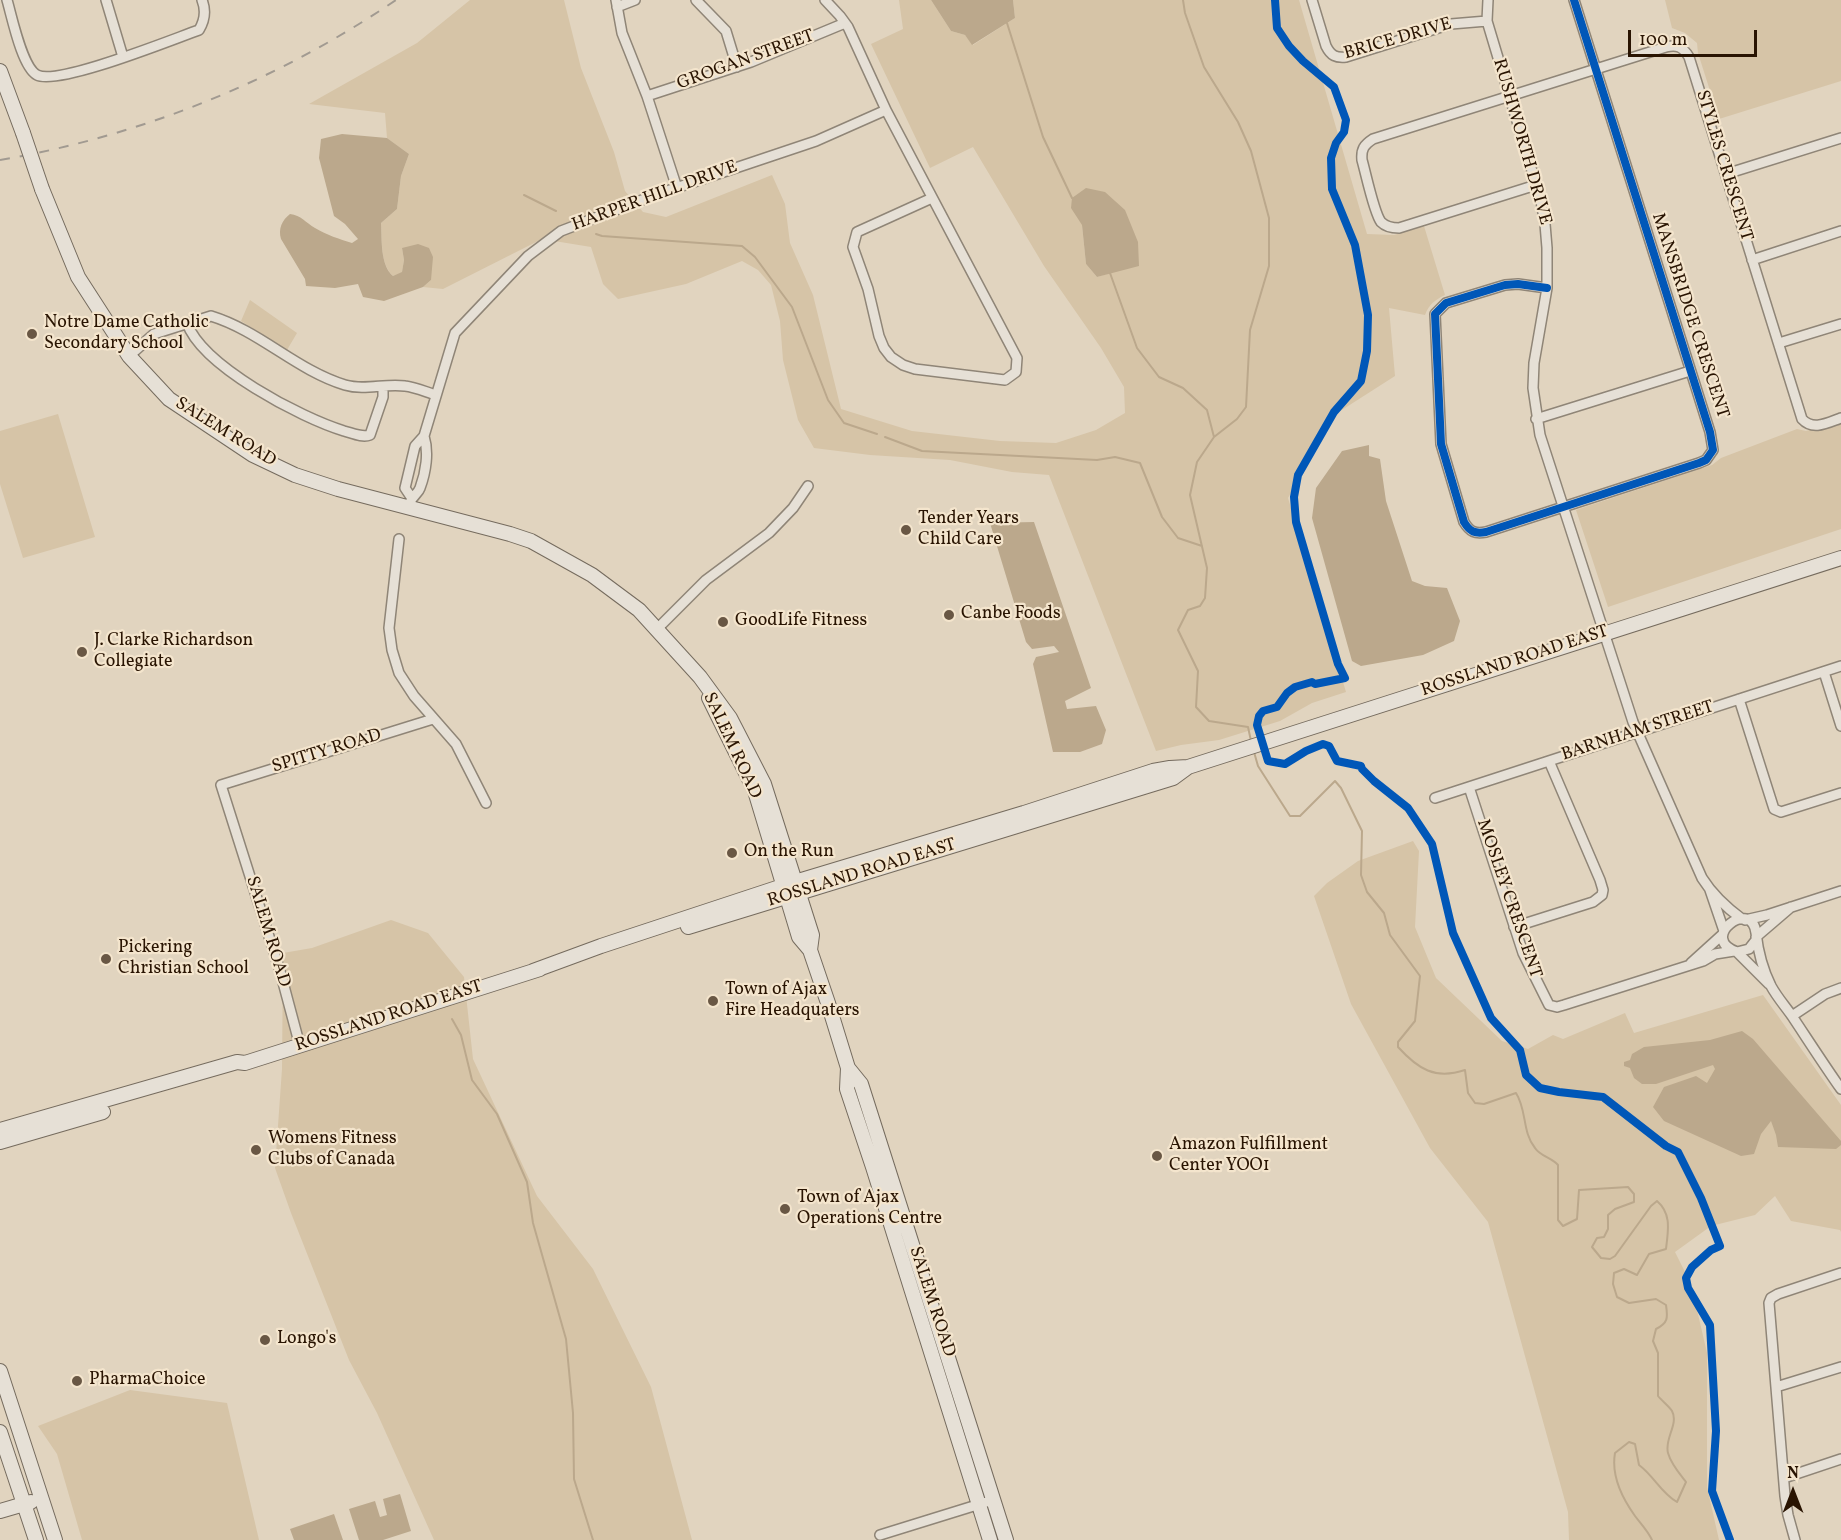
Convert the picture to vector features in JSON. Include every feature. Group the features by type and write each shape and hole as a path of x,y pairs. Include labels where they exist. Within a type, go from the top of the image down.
{"main road":[{"name":"SALEM ROAD","path":"0,71 42,189 78,277 129,356 169,399 253,455 295,475 338,489 410,502 510,534 531,542 592,575 639,610 700,678 730,718 764,784 791,889 799,937 810,950 848,1068 847,1089 990,1540"},
{"name":"ROSSLAND ROAD EAST","path":"0,1130 300,1046 1153,771 1188,767 1234,753 1841,558"},
{"name":"ROSSLAND ROAD EAST","path":"0,1142 242,1070 245,1063"},
{"name":"SALEM ROAD","path":"848,1068 861,1084 876,1128 1006,1540"},
{"path":"0,1371 55,1540"},
{"path":"0,1432 36,1540"},
{"path":"0,1510 41,1498"}],"street":[{"path":"7,0 26,63 36,75 49,78 102,64 199,30 204,22 205,7 202,0"},
{"path":"106,0 123,57"},
{"path":"635,0 616,3 622,33 647,96 677,188"},
{"path":"696,0 726,31 737,67"},
{"path":"825,0 845,23 886,110 1017,358 1016,372 1005,380 915,369 903,365 891,357 879,336 868,289 853,247 857,232 932,198"},
{"name":"BRICE DRIVE","path":"1312,0 1326,46 1336,58 1346,57 1451,24 1487,21"},
{"name":"RUSHWORTH DRIVE","path":"1488,0 1487,21 1536,185 1546,235 1547,288 1534,363 1533,388 1536,419 1637,732 1695,863 1710,890"},
{"name":"MANSBRIDGE CRESCENT","path":"1563,507 1699,463 1710,456 1713,442 1574,0"},
{"name":"GROGAN STREET","path":"647,96 737,67 845,23"},
{"name":"STYLES CRESCENT","path":"1536,185 1399,228 1386,225 1378,217 1362,160 1362,151 1365,144 1373,139 1674,45 1680,46 1689,57 1802,419 1814,426 1841,418"},
{"name":"HARPER HILL DRIVE","path":"424,436 428,448 420,491 410,502 405,488 414,446 424,436 455,333 528,256 561,231 677,188 816,141 886,110"},
{"path":"1726,174 1841,138"},
{"path":"1752,260 1841,231"},
{"path":"1547,288 1518,284 1505,285 1446,303 1435,314 1440,432 1444,458 1468,529 1476,533 1486,532 1563,507"},
{"path":"129,356 154,334 206,317 215,318 253,334 311,372 345,385 368,388 405,386 436,395"},
{"path":"187,323 190,334 219,362 241,379 287,408 335,428 362,436 370,435 383,397 383,387"},
{"path":"1779,344 1841,324"},
{"path":"1536,419 1690,371"},
{"path":"657,629 706,580 769,533 793,508 808,486"},
{"path":"399,539 389,628 399,674 414,696 456,744 486,803"},
{"name":"BARNHAM STREET","path":"1435,798 1841,666"},
{"path":"1824,672 1841,726"},
{"path":"1739,699 1774,809 1781,812 1841,793"},
{"name":"SPITTY ROAD","path":"221,784 433,719"},
{"path":"1514,927 1593,902 1602,895 1600,880 1549,761"},
{"name":"SALEM ROAD","path":"221,784 280,971 300,1046"},
{"name":"MOSLEY CRESCENT","path":"1469,787 1523,953 1549,1005 1557,1007 1715,954 1735,952"},
{"path":"1710,890 1730,910 1754,926 1762,964 1771,986"},
{"path":"1710,890 1726,945 1771,986 1841,1089"},
{"path":"1724,933 1730,922 1791,907 1841,891"},
{"path":"1735,952 1749,950 1756,938 1791,907"},
{"name":"MOSLEY CRESCENT","path":"1689,964 1724,933"},
{"path":"1792,1016 1825,994 1841,988"},
{"path":"1796,1540 1788,1515 1769,1304 1771,1298 1778,1294 1841,1273"},
{"path":"1776,1388 1841,1367"},
{"path":"1784,1478 1841,1459"},
{"path":"880,1535 993,1500"}],"shaded area":[{"path":"470,0 564,0 581,68 614,152 625,191 643,212 666,217 772,175 785,204 790,243 813,295 841,409 912,431 1000,441 1056,443 1096,430 1125,413 1124,387 1101,348 1044,266 973,147 930,168 871,44 903,29 899,0 931,0 951,31 965,35 973,45 1015,18 1013,0 1299,0 1367,234 1394,235 1424,226 1445,295 1428,308 1425,315 1389,308 1395,376 1334,415 1288,498 1346,692 1312,703 1280,721 1219,740 1156,751 1049,475 1012,472 950,460 870,455 814,448 798,420 783,360 780,321 771,285 758,270 742,261 686,284 618,299 603,284 591,247 542,239 443,289 423,287 431,280 402,248 404,260 402,273 393,276 384,258 381,223 397,209 401,176 409,154 387,138 385,113 309,104 417,43","holes":["1082,225 1110,273 1097,277 1086,264"]},
{"path":"931,0 1013,0 1015,18 972,45 965,35 951,31"},
{"path":"1665,0 1841,0 1841,81 1719,119 1698,53 1697,43 1685,33 1672,28"},
{"path":"342,134 387,138 409,154 401,176 397,209 381,223 382,251 386,265 393,276 402,272 404,260 402,248 418,244 429,248 433,257 431,280 423,287 384,301 363,297 358,284 335,288 306,286 305,279 281,239 281,225 290,214 324,233 352,243 358,239 345,224 334,216 319,158 321,139"},
{"path":"1086,188 1105,192 1125,210 1138,242 1139,266 1097,277 1086,264 1082,225 1071,208 1072,198"},
{"path":"250,300 297,333 287,350 241,321"},
{"path":"58,414 95,537 23,558 0,484 0,431"},
{"path":"1841,421 1841,529 1608,607 1576,510 1712,465 1721,458 1797,429 1806,431"},
{"path":"1369,445 1369,456 1380,459 1386,501 1412,581 1425,586 1447,588 1460,621 1454,641 1423,655 1361,666 1352,661 1312,518 1316,488 1342,451"},
{"path":"1034,522 1091,688 1065,701 1067,709 1096,706 1106,730 1102,744 1080,752 1053,752 1033,664 1036,657 1059,652 1054,646 1032,649 1026,642 990,523"},
{"path":"1413,841 1419,851 1415,927 1436,978 1502,1041 1528,1049 1553,1035 1563,1039 1625,1013 1634,1033 1763,995 1841,1105 1841,1232 1791,1221 1775,1196 1755,1215 1711,1226 1675,1252 1691,1284 1707,1353 1707,1487 1719,1540 1569,1540 1568,1512 1488,1222 1430,1148 1351,1004 1314,896 1327,883 1358,861"},
{"path":"391,920 428,933 464,977 473,1059 537,1196 593,1269 651,1387 692,1540 434,1540 377,1413 349,1360 275,1168 282,1069 283,953 312,948"},
{"path":"1742,1031 1753,1039 1841,1141 1841,1145 1836,1149 1778,1147 1771,1121 1761,1134 1754,1154 1741,1156 1664,1121 1653,1107 1664,1087 1696,1076 1707,1083 1715,1069 1713,1065 1656,1084 1642,1084 1634,1078 1630,1068 1624,1066 1624,1062 1630,1060 1632,1054 1644,1047 1710,1040"},
{"path":"130,1390 227,1403 259,1540 82,1540 57,1454 38,1426"},
{"path":"400,1494 411,1531 383,1540 359,1540 349,1509 375,1501 380,1517 387,1515 383,1499"},
{"path":"334,1514 343,1540 294,1540 290,1529"}],"waterway":[{"path":"1183,0 1185,13 1204,67 1238,122 1251,151 1269,218 1269,266 1250,330 1246,407 1237,419 1214,437 1197,462 1190,495 1207,568 1205,598 1200,606 1188,610 1178,630 1198,671 1196,707 1209,721 1248,727 1251,741"},
{"path":"1007,23 1043,137 1072,198"},
{"path":"524,195 556,211"},
{"path":"596,234 742,246 755,257 792,307 828,400 844,423 877,434"},
{"path":"1110,273 1137,348 1159,377 1183,388 1207,410 1214,437"},
{"path":"885,437 922,451 1097,460 1115,457 1140,463 1162,517 1178,538 1202,546"},
{"path":"1254,752 1258,766 1290,816 1300,816 1335,781 1341,788 1362,831 1361,875 1367,892 1384,913 1390,935 1420,976 1415,1021 1398,1042 1398,1047 1420,1067 1436,1073 1445,1074 1465,1070 1468,1093 1475,1103 1484,1104 1516,1093 1531,1142 1540,1153 1558,1165 1558,1220 1563,1226 1577,1219 1579,1190 1628,1187 1634,1194 1634,1202 1615,1209 1608,1215 1608,1229 1604,1237 1597,1238 1592,1247 1601,1258 1610,1259 1615,1256 1657,1201 1665,1211 1668,1223 1666,1249 1649,1254 1637,1275 1624,1269 1614,1273 1613,1284 1617,1297 1629,1303 1656,1299 1666,1305 1666,1320 1656,1329 1653,1341 1658,1353 1658,1396 1671,1409 1674,1416 1667,1448 1673,1465 1686,1482 1677,1502 1666,1494 1639,1465 1635,1444 1629,1442 1615,1453 1614,1462 1616,1478 1622,1494 1652,1540"},
{"path":"452,1019 461,1035 472,1080 497,1114 527,1182 533,1223 566,1339 573,1413 574,1479 593,1540"}],"railway":[{"path":"0,160 53,150 105,136 206,101 304,56 396,0"}],"cycle path":[{"path":"1275,0 1277,28 1303,61 1334,87 1346,120 1344,132 1336,143 1331,158 1332,189 1355,245 1368,315 1367,351 1361,381 1334,412 1298,475 1294,497 1296,522 1338,664 1345,678 1315,684 1312,682 1295,687 1287,693 1277,707 1263,711 1257,725 1268,761 1285,764 1323,744 1329,746 1337,761 1361,766 1374,781 1408,808 1432,844 1453,933 1491,1018 1520,1050 1526,1075 1540,1088 1603,1097 1666,1146 1678,1152 1701,1198 1720,1246 1711,1250 1692,1267 1686,1278 1688,1288 1710,1325 1716,1431 1712,1491 1730,1540"},
{"path":"1547,288 1518,284 1505,285 1446,303 1435,314 1441,444 1464,522 1468,528 1476,532 1486,532 1699,463 1706,460 1713,450 1710,432 1574,0"}],"place":[{"name":"Notre Dame Catholic Secondary School","path":"32,334"},
{"name":"Tender Years Child Care","path":"906,530"},
{"name":"Canbe Foods","path":"949,615"},
{"name":"GoodLife Fitness","path":"723,622"},
{"name":"J. Clarke Richardson Collegiate","path":"82,652"},
{"name":"On the Run","path":"732,853"},
{"name":"Pickering Christian School","path":"106,959"},
{"name":"Town of Ajax Fire Headquaters","path":"713,1001"},
{"name":"Womens Fitness Clubs of Canada","path":"256,1150"},
{"name":"Amazon Fulfillment Center YOO1","path":"1157,1156"},
{"name":"Town of Ajax Operations Centre","path":"785,1209"},
{"name":"Longo's","path":"265,1340"},
{"name":"PharmaChoice","path":"77,1381"}]}
